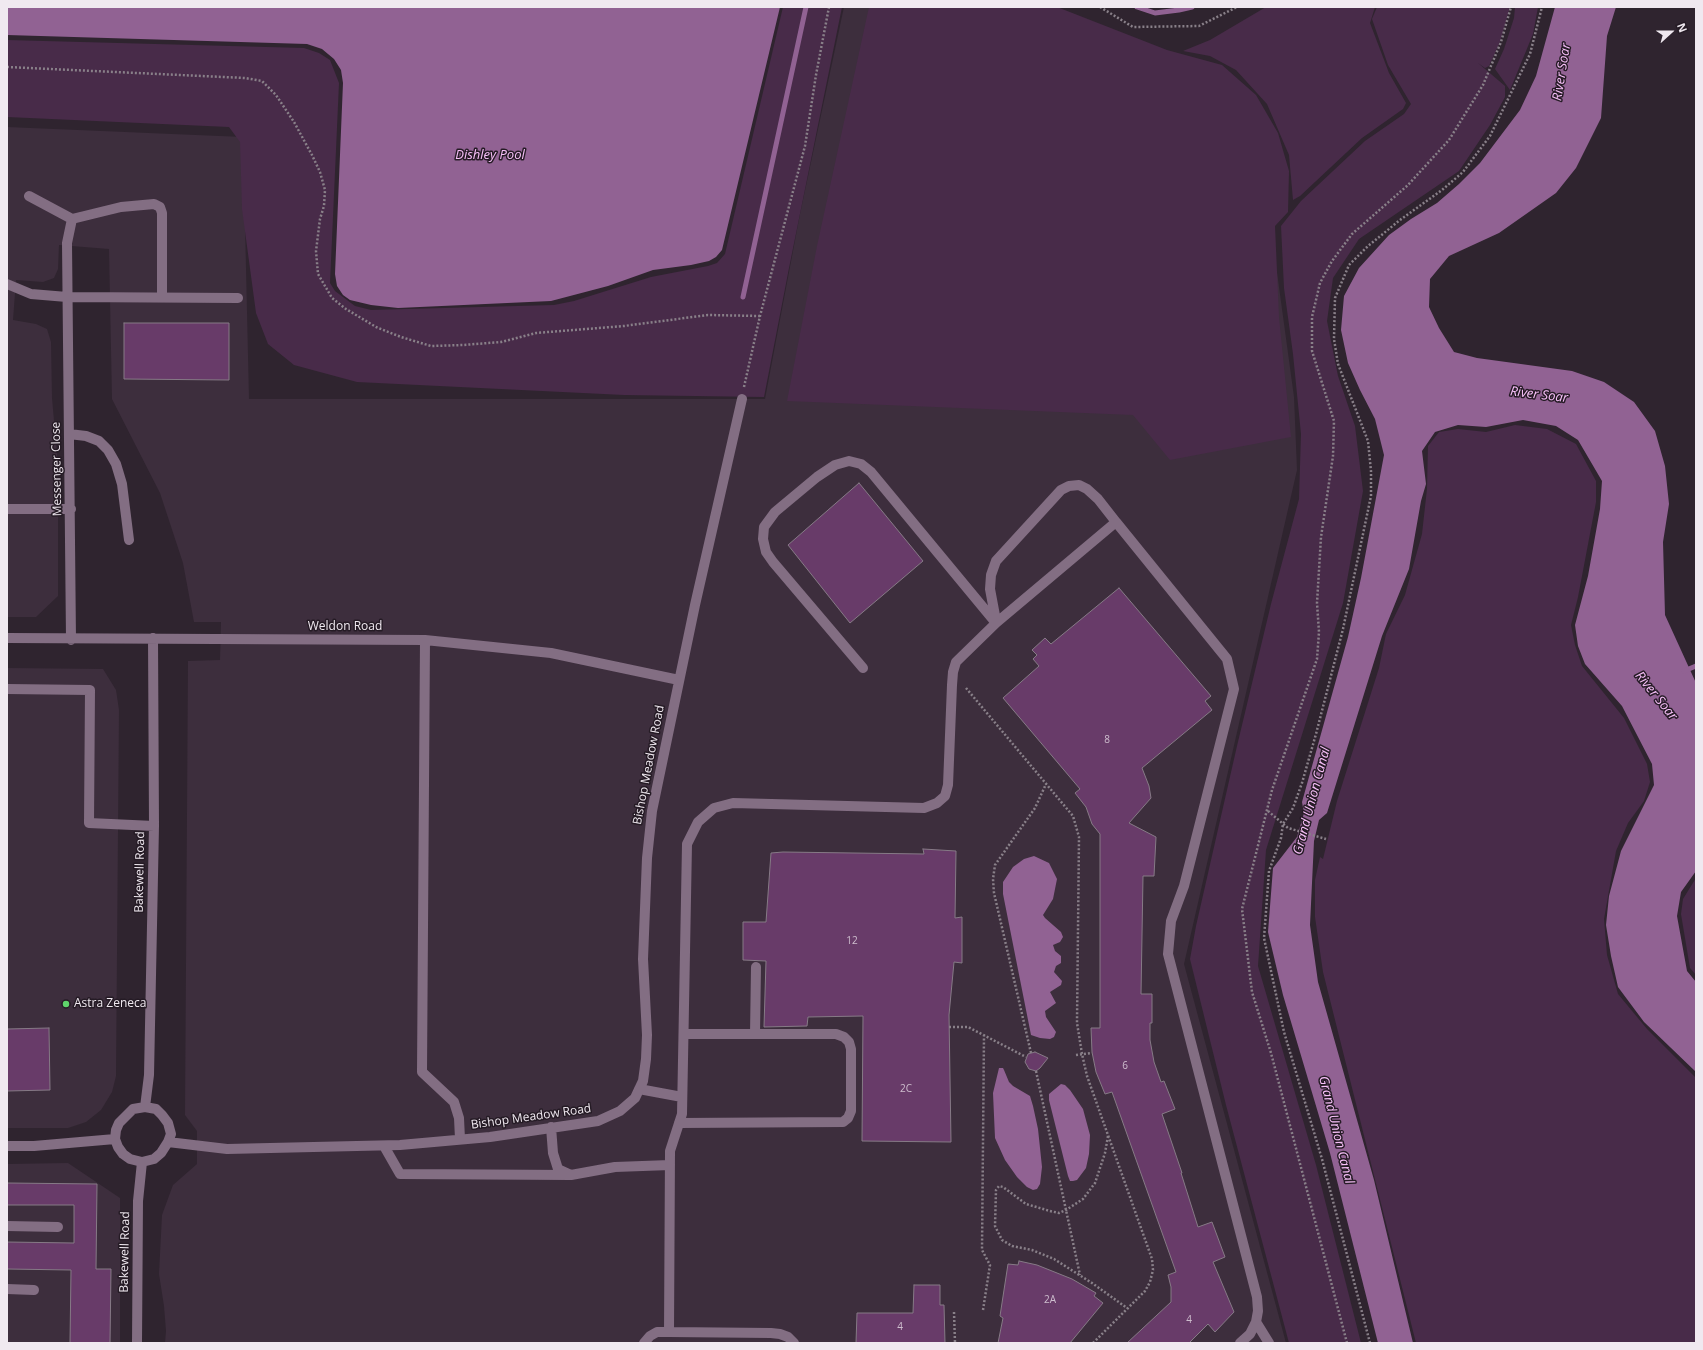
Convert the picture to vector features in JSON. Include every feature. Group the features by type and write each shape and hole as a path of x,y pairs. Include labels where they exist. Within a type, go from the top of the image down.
{"street":[{"path":"29,196 72,219 121,207 154,204 160,207 162,213 162,297"},
{"name":"Messenger Close","path":"71,640 71,509 67,243 72,219"},
{"path":"7,284 31,294 67,297 238,298"},
{"name":"Bishop Meadow Road","path":"168,1142 227,1149 384,1146 460,1139 598,1121 620,1111 635,1098 643,1082 646,1059 647,1035 644,959 647,858 652,811 679,680 742,399"},
{"path":"70,434 86,436 99,441 108,450 116,464 122,484 129,540"},
{"path":"863,668 773,562 766,552 763,539 764,527 775,512 817,477 835,465 849,461 861,464 871,472 996,623"},
{"path":"996,623 990,589 991,575 996,561 1060,490 1069,486 1079,485 1087,489 1098,499 1227,659 1234,689 1184,886 1171,921 1168,954 1257,1297 1258,1311 1256,1322 1250,1334 1240,1343"},
{"path":"7,509 71,509"},
{"path":"669,1332 670,1151 682,1114 687,844 698,822 714,808 733,803 924,808 937,803 945,796 948,784 953,672 956,662 996,623 1116,522"},
{"name":"Weldon Road","path":"7,638 71,640 153,638 425,640 551,653 679,680"},
{"name":"Bakewell Road","path":"146,1107 149,1075 154,826 153,638"},
{"path":"425,640 422,1072 454,1102 459,1118 460,1139"},
{"path":"7,689 90,690 89,823 154,826"},
{"path":"755,1034 756,967"},
{"path":"679,1123 843,1122 848,1118 851,1111 851,1049 849,1042 844,1037 836,1034 684,1034"},
{"path":"639,1089 682,1097"},
{"path":"146,1107 156,1109 168,1123 171,1134 161,1153 154,1159 142,1162 130,1159 123,1154 115,1139 116,1130 119,1123 133,1109 146,1107"},
{"path":"551,1127 553,1153 558,1170 571,1175"},
{"path":"7,1146 34,1146 115,1139"},
{"path":"384,1146 400,1174 571,1175 615,1167 670,1166"},
{"name":"Bakewell Road","path":"137,1343 138,1201 142,1162"},
{"path":"7,1226 58,1227"},
{"path":"7,1289 34,1290"},
{"path":"1256,1322 1269,1343"},
{"path":"644,1343 650,1336 657,1332 771,1332 788,1337 794,1343"}],"path":[{"path":"742,399 760,316 804,146 829,7"},
{"path":"1100,7 1133,27 1199,26 1237,7"},
{"path":"1347,1343 1271,1053 1252,992 1242,909 1268,811 1272,790 1317,659 1319,632 1317,603 1321,537 1333,456 1334,421 1312,351 1312,317 1320,283 1332,261 1352,234 1408,185 1449,140 1483,85 1501,42 1511,7"},
{"path":"1370,1343 1322,1159 1284,1032 1264,938 1269,871 1281,838 1283,824 1293,808 1302,783 1316,734 1343,629 1371,496 1372,471 1368,441 1338,364 1334,339 1335,298 1349,265 1368,246 1390,228 1442,190 1463,172 1490,136 1530,54 1542,7"},
{"path":"7,67 245,78 262,81 276,95 294,122 320,172 325,190 324,206 320,219 316,251 318,274 332,298 346,309 376,327 401,337 432,346 463,345 501,342 536,333 624,326 708,315 760,316"},
{"path":"953,672 1073,816 1080,837 1077,1023 1082,1054 1086,1076 1152,1259 1153,1270 1150,1282 1145,1291 1093,1343"},
{"path":"1032,1053 994,893 993,879 995,865 1035,808 1046,784"},
{"path":"1268,811 1288,828 1326,839"},
{"path":"949,1027 968,1027 1026,1057"},
{"path":"982,1310 990,1265 982,1250 984,1035"},
{"path":"1076,1055 1092,1053"},
{"path":"1036,1071 1080,1276"},
{"path":"1108,1136 1105,1153 1095,1183 1083,1199 1059,1213 1039,1209 1026,1204 1003,1187 999,1186 996,1190 995,1226 1002,1240 1012,1246 1032,1250 1054,1259 1127,1308"},
{"path":"954,1312 955,1343"}],"shaded area":[{"path":"783,7 842,7 764,397 624,395 357,382 294,365 268,344 256,313 242,209 240,142 229,127 7,117 7,40 304,48 319,53 330,60 339,83 330,283 335,291 355,306 371,310 554,305 574,301 651,277 708,266 717,263 725,254"},
{"path":"844,7 1050,7 1276,265 1294,397 1297,470 1184,964 1286,1343 165,1343 166,1331 164,1306 159,1274 162,1215 173,1185 197,1164 197,1131 185,1115 188,661 220,660 221,622 194,622 183,563 160,493 112,399 109,249 59,245 58,269 54,278 43,282 16,280 13,320 36,324 47,329 51,342 52,398 58,466 58,596 36,617 7,617 7,127 243,137 249,399 765,399 800,214"},
{"path":"869,7 1057,7 1167,50 1222,65 1256,95 1278,133 1289,171 1288,212 1275,226 1279,317 1291,437 1170,460 1133,415 787,401 817,246"},
{"path":"1266,7 1375,7 1370,23 1389,73 1406,103 1403,109 1362,138 1300,196 1293,200 1289,155 1267,104 1236,70 1210,56 1183,51 1210,40"},
{"path":"1377,7 1510,7 1500,42 1489,66 1485,68 1478,63 1505,86 1505,97 1490,125 1459,171 1359,239 1333,278 1327,321 1338,376 1355,426 1363,491 1343,603 1266,850 1258,966 1316,1165 1361,1343 1289,1343 1226,1105 1190,959 1196,926 1237,746 1271,604 1299,499 1301,434 1293,354 1284,288 1281,226 1301,201 1365,141 1404,114 1411,104 1388,65 1372,19"},
{"path":"1515,7 1538,7 1533,34 1510,90 1495,69 1504,49 1514,18"},
{"path":"1515,425 1547,429 1576,444 1596,481 1596,502 1578,597 1571,625 1575,645 1582,666 1624,718 1647,764 1650,782 1644,801 1628,823 1616,851 1604,919 1607,955 1618,994 1647,1029 1696,1078 1696,1343 1416,1343 1323,972 1315,917 1315,880 1320,857 1323,859 1337,801 1379,668 1386,634 1405,595 1422,534 1427,489 1428,446 1439,432 1458,429 1486,432"},
{"path":"7,668 103,669 116,690 119,710 116,1076 112,1092 101,1110 86,1122 68,1128 7,1128"},
{"path":"1696,878 1696,975 1690,968 1681,914 1683,899"},
{"path":"68,1163 120,1198 120,1343 7,1343 7,1164"}],"water":[{"name":"Dishley Pool","path":"7,7 780,7 722,250 716,257 709,261 691,265 653,270 608,286 551,301 398,308 371,305 350,300 343,295 337,286 335,274 343,83 341,70 334,59 322,49 307,44 7,35"},
{"path":"1555,7 1616,7 1607,36 1601,118 1576,168 1556,193 1499,233 1449,256 1430,279 1429,307 1439,328 1454,352 1477,358 1572,371 1604,382 1634,402 1655,431 1665,466 1669,504 1663,542 1665,615 1696,683 1696,871 1681,892 1677,916 1687,971 1696,982 1696,1072 1644,1022 1618,987 1606,925 1609,896 1621,851 1654,785 1652,764 1622,706 1585,664 1578,646 1575,625 1588,576 1600,509 1602,481 1578,440 1556,426 1523,420 1486,427 1458,425 1435,432 1422,451 1426,484 1421,501 1409,569 1382,636 1327,813 1319,820 1314,841 1310,925 1318,982 1374,1180 1413,1343 1378,1343 1330,1153 1283,995 1268,932 1273,868 1297,837 1304,813 1302,802 1348,637 1361,578 1384,455 1375,419 1348,363 1341,330 1344,296 1359,268 1389,235 1437,203 1459,184 1480,163 1520,110 1536,76"},
{"path":"1034,856 1049,863 1057,879 1053,899 1043,915 1061,932 1063,937 1060,942 1053,945 1055,951 1061,956 1061,963 1056,966 1054,972 1062,981 1061,985 1050,992 1056,1003 1045,1011 1046,1017 1056,1032 1054,1037 1050,1039 1031,1035 1003,894 1003,882 1013,867 1024,859"},
{"path":"999,1068 1003,1068 1009,1082 1013,1086 1030,1096 1038,1129 1042,1167 1040,1184 1037,1189 1033,1190 1027,1187 1017,1177 1005,1160 995,1138 993,1093"},
{"path":"1061,1084 1065,1085 1070,1090 1083,1109 1090,1135 1089,1154 1086,1168 1077,1180 1073,1181 1070,1181 1068,1176 1049,1100 1049,1094"}],"building":[{"path":"124,323 229,323 229,380 124,379"},
{"path":"859,483 923,561 850,623 788,545"},
{"path":"1119,588 1211,696 1205,701 1212,710 1142,768 1149,786 1151,798 1129,823 1156,837 1154,876 1143,876 1141,994 1152,994 1152,1023 1150,1023 1150,1040 1154,1062 1161,1082 1164,1081 1175,1109 1162,1114 1198,1227 1212,1222 1225,1257 1213,1262 1234,1312 1215,1332 1208,1324 1189,1343 1127,1343 1171,1302 1171,1287 1168,1275 1176,1272 1112,1092 1105,1094 1096,1072 1092,1052 1091,1028 1100,1028 1100,834 1092,824 1086,807 1075,793 1080,789 1003,698 1039,666 1033,659 1037,655 1032,650 1045,638 1051,644"},
{"path":"923,849 956,851 955,918 962,917 962,963 954,962 949,1015 951,1142 862,1141 863,1016 808,1017 807,1026 764,1027 766,961 743,960 743,922 766,922 771,853 924,854"},
{"path":"49,1028 50,1090 7,1091 7,1029"},
{"path":"1035,1052 1048,1058 1036,1071 1029,1069 1025,1062 1028,1054"},
{"path":"7,1183 97,1184 96,1269 111,1269 110,1343 70,1343 71,1270 7,1269 7,1242 74,1243 74,1205 7,1205"},
{"path":"1019,1261 1037,1265 1072,1279 1096,1293 1094,1296 1103,1303 1070,1343 998,1343 1003,1318 1000,1316 1008,1264 1018,1265"},
{"path":"914,1285 940,1285 940,1305 944,1305 945,1343 856,1343 857,1313 913,1313"}],"waterway":[{"path":"743,297 806,7"},
{"path":"1137,7 1155,13 1192,7"},
{"path":"1684,671 1696,666"}],"place":[{"name":"Astra Zeneca","path":"66,1004"}],"water label":[{"name":"River Soar","path":"1562,72"},
{"name":"River Soar","path":"1539,395"},
{"name":"River Soar","path":"1656,696"},
{"name":"Grand Union Canal","path":"1312,801"},
{"name":"Grand Union Canal","path":"1336,1130"}]}
